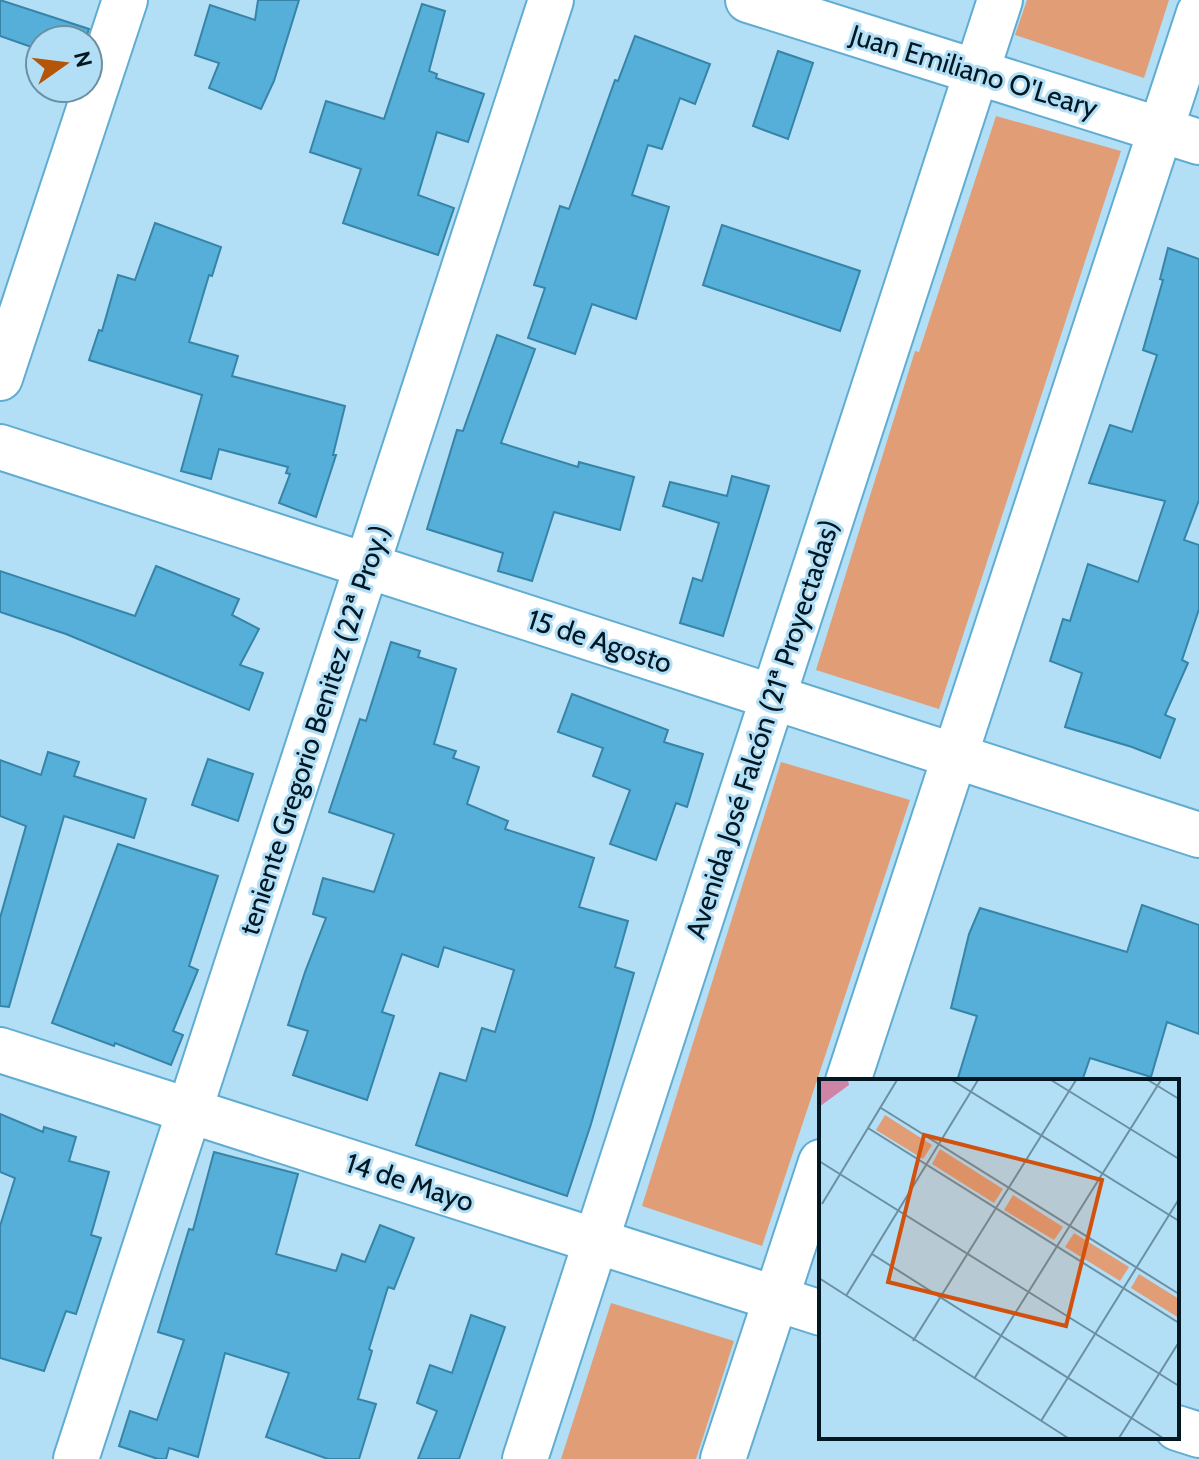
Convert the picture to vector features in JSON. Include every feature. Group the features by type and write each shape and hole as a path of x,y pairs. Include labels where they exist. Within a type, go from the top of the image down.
{"street":[{"path":"0,378 125,0"},
{"name":"teniente Gregorio Benitez (22ª Proy.)","path":"76,1459 551,0"},
{"name":"Juan Emiliano O'Leary","path":"748,0 1180,136"},
{"name":"Avenida José Falcón (21ª Proyectadas)","path":"525,1459 1000,0"},
{"path":"849,1079 955,756 1180,136 1199,13"},
{"name":"15 de Agosto","path":"0,447 1199,835"},
{"name":"14 de Mayo","path":"0,1050 819,1312"},
{"path":"723,1459 819,1168"},
{"path":"1179,1429 1199,1435"}],"shaded area":[{"path":"1027,0 1169,0 1144,78 1015,35"},
{"path":"996,116 1121,151 939,709 816,670 915,351 919,352"},
{"path":"781,762 910,800 762,1246 642,1206"},
{"path":"611,1303 734,1341 696,1459 561,1459"}],"building":[{"path":"0,0 74,24 24,24 24,44 0,36"},
{"path":"258,0 299,0 274,81 261,109 209,88 219,63 195,55 210,5 255,20"},
{"path":"422,4 445,11 429,71 437,74 436,78 484,94 468,142 437,132 418,195 454,208 438,255 343,223 361,169 310,152 326,101 384,119"},
{"path":"635,36 710,64 695,104 680,98 662,149 648,145 632,195 669,207 636,319 592,304 575,354 528,338 545,288 534,285 560,206 569,209 615,80 618,81"},
{"path":"778,51 813,63 788,139 753,126"},
{"path":"155,223 221,247 212,276 209,275 189,342 238,356 232,376 345,406 333,455 336,455 316,517 279,503 290,474 286,473 288,467 219,449 211,479 181,471 202,395 89,360 99,330 102,331 118,275 135,280"},
{"path":"722,225 860,271 840,331 703,285"},
{"path":"1168,248 1199,259 1199,500 1184,540 1199,545 1199,609 1182,660 1188,663 1165,715 1175,719 1160,758 1065,727 1082,673 1050,661 1063,619 1070,621 1088,564 1138,582 1165,501 1089,483 1110,425 1132,432 1157,355 1143,350 1163,280 1160,279"},
{"path":"497,335 535,349 501,443 578,467 579,462 634,477 620,530 554,512 532,581 498,571 503,553 427,529 457,430 463,431"},
{"path":"732,476 769,486 723,636 680,623 693,578 702,581 719,523 663,506 670,482 727,496"},
{"path":"156,566 239,599 232,615 259,629 240,665 263,673 249,710 66,634 0,612 0,571 135,616"},
{"path":"391,642 420,651 418,657 456,669 434,744 456,751 453,758 479,767 467,804 508,821 505,829 594,858 579,907 628,921 615,967 634,973 567,1196 416,1145 440,1073 466,1081 482,1028 495,1032 514,970 444,947 438,967 402,954 382,1012 394,1016 367,1100 293,1075 308,1031 288,1025 326,918 313,914 323,878 374,892 394,834 329,812 360,719 366,721"},
{"path":"572,694 668,730 664,742 703,754 687,807 676,803 656,860 610,844 630,790 593,776 603,748 558,732"},
{"path":"48,752 79,762 74,776 146,799 134,838 64,816 9,1007 0,1006 0,918 26,826 0,816 0,760 41,775"},
{"path":"208,759 253,774 238,821 192,805"},
{"path":"118,844 218,876 189,966 198,970 173,1031 183,1035 171,1065 52,1023"},
{"path":"1142,905 1199,925 1199,1034 1167,1022 1151,1077 1090,1058 1083,1079 958,1079 977,1016 951,1008 969,934 980,908 1127,952"},
{"path":"0,1114 43,1132 44,1127 76,1137 69,1161 109,1172 91,1235 101,1238 76,1314 66,1311 44,1371 0,1358 0,1226 15,1178 0,1172"},
{"path":"214,1152 298,1174 276,1254 336,1271 342,1254 365,1262 380,1225 414,1238 394,1289 388,1287 369,1349 372,1351 358,1399 376,1404 359,1459 328,1459 266,1437 289,1373 225,1353 198,1457 169,1448 166,1459 158,1459 119,1446 130,1411 157,1420 184,1340 158,1332 189,1229 193,1230"},
{"path":"471,1315 505,1327 459,1459 418,1459 437,1411 417,1403 430,1365 452,1373"}]}
